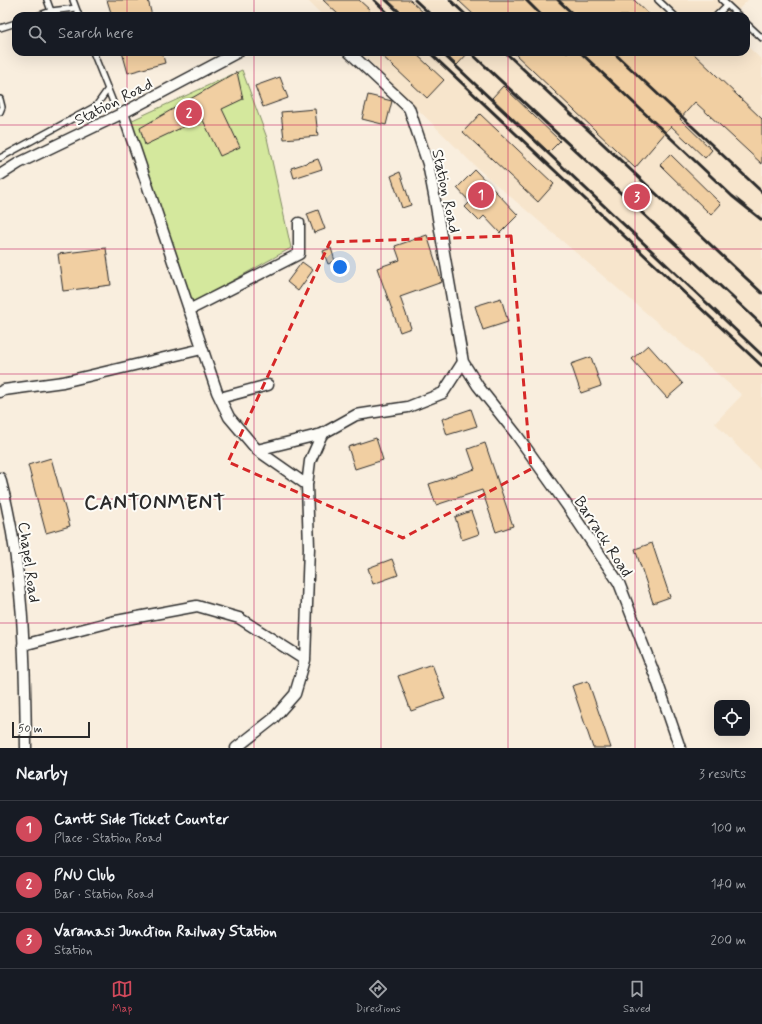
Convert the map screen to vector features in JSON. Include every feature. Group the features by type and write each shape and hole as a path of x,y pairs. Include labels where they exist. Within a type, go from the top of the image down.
{"street":[{"name":"Station Road","path":"0,175 123,113 230,56"},
{"name":"Station Road","path":"353,56 409,108 428,164 463,362"},
{"path":"123,113 202,349 220,398 229,417 257,450 307,485"},
{"path":"189,310 299,254 299,223"},
{"path":"0,392 4,390 63,382 202,349"},
{"path":"257,450 322,434 356,415 408,407 443,393 463,362"},
{"name":"Barrack Road","path":"463,362 478,386 516,434 619,583 656,678 680,748"},
{"path":"220,398 268,385"},
{"path":"236,748 273,719 295,694 305,660 308,548 307,485 310,460 322,434"},
{"name":"Chapel Road","path":"0,478 6,502 22,599 26,748"},
{"path":"23,645 111,622 197,606 239,618 305,660"}],"lane":[{"path":"47,0 51,11 76,8"},
{"path":"72,0 78,12"},
{"path":"658,0 671,12"},
{"path":"722,0 735,12"},
{"path":"720,12 727,4"},
{"path":"0,28 12,24"},
{"path":"750,26 762,38"},
{"path":"96,56 113,102"},
{"path":"0,158 96,106 108,89"},
{"path":"0,99 2,107 0,112"}],"highlighted area":[{"path":"511,236 531,469 403,538 228,462 330,242"}],"shaded area":[{"path":"307,0 748,0 736,12 319,12"},
{"path":"750,49 762,60 762,472 715,423 742,395 477,168 364,56 750,56"}],"green space":[{"path":"242,70 267,138 291,248 191,304 128,122"}],"building":[{"path":"107,0 148,0 151,12 111,12"},
{"path":"323,0 359,0 370,10 368,12 336,12"},
{"path":"388,0 410,0 423,12 401,12"},
{"path":"458,0 634,0 647,12 471,12"},
{"path":"123,56 163,56 165,63 128,73"},
{"path":"382,56 418,56 444,80 427,98"},
{"path":"447,56 465,56 457,65"},
{"path":"517,56 696,56 762,119 762,164 695,102 680,119 712,150 705,158 671,126 635,168"},
{"path":"237,72 243,99 222,109 240,147 220,156 202,118 145,145 140,128"},
{"path":"280,77 288,98 263,107 255,86"},
{"path":"503,86 560,141 549,152 492,98"},
{"path":"368,95 392,101 386,125 362,119"},
{"path":"315,109 318,136 284,139 281,112"},
{"path":"480,114 554,184 538,202 463,132"},
{"path":"670,154 721,204 711,215 660,165"},
{"path":"318,159 322,169 294,178 291,168"},
{"path":"475,170 518,215 500,233 484,216 479,221 465,207 470,202 457,188"},
{"path":"400,172 411,205 402,208 391,176"},
{"path":"318,210 325,229 314,233 307,214"},
{"path":"427,235 442,282 400,297 411,328 400,332 377,268 400,260 395,246"},
{"path":"106,248 111,285 63,291 58,254"},
{"path":"331,248 335,261 328,264 323,251"},
{"path":"302,262 313,270 298,291 287,282"},
{"path":"501,298 508,322 483,330 475,306"},
{"path":"648,345 683,384 667,398 632,359"},
{"path":"591,357 601,386 581,393 571,364"},
{"path":"471,409 477,426 447,435 442,419"},
{"path":"376,438 383,460 355,469 348,447"},
{"path":"485,443 513,526 496,532 482,490 436,505 429,484 475,469 468,449"},
{"path":"51,458 70,526 46,533 28,465"},
{"path":"471,511 479,534 462,540 455,517"},
{"path":"652,543 670,597 653,603 635,549"},
{"path":"392,559 398,575 373,584 368,568"},
{"path":"432,664 445,699 411,711 398,676"},
{"path":"588,681 611,748 593,748 572,686"}],"railway":[{"path":"374,0 387,12"},
{"path":"386,0 399,12"},
{"path":"415,0 428,12"},
{"path":"450,0 463,12"},
{"path":"526,0 538,12"},
{"path":"558,0 571,12"},
{"path":"433,56 762,366"},
{"path":"445,56 762,355"},
{"path":"474,56 762,325"},
{"path":"509,56 762,293"},
{"path":"584,56 732,196 762,220"},
{"path":"617,56 762,192"}],"place":[{"name":"PNU Club","path":"189,113"},
{"name":"Cantt Side Ticket Counter","path":"481,195"},
{"name":"Varanasi Junction Railway Station","path":"637,197"}],"district":[{"name":"CANTONMENT","path":"155,502"}]}
